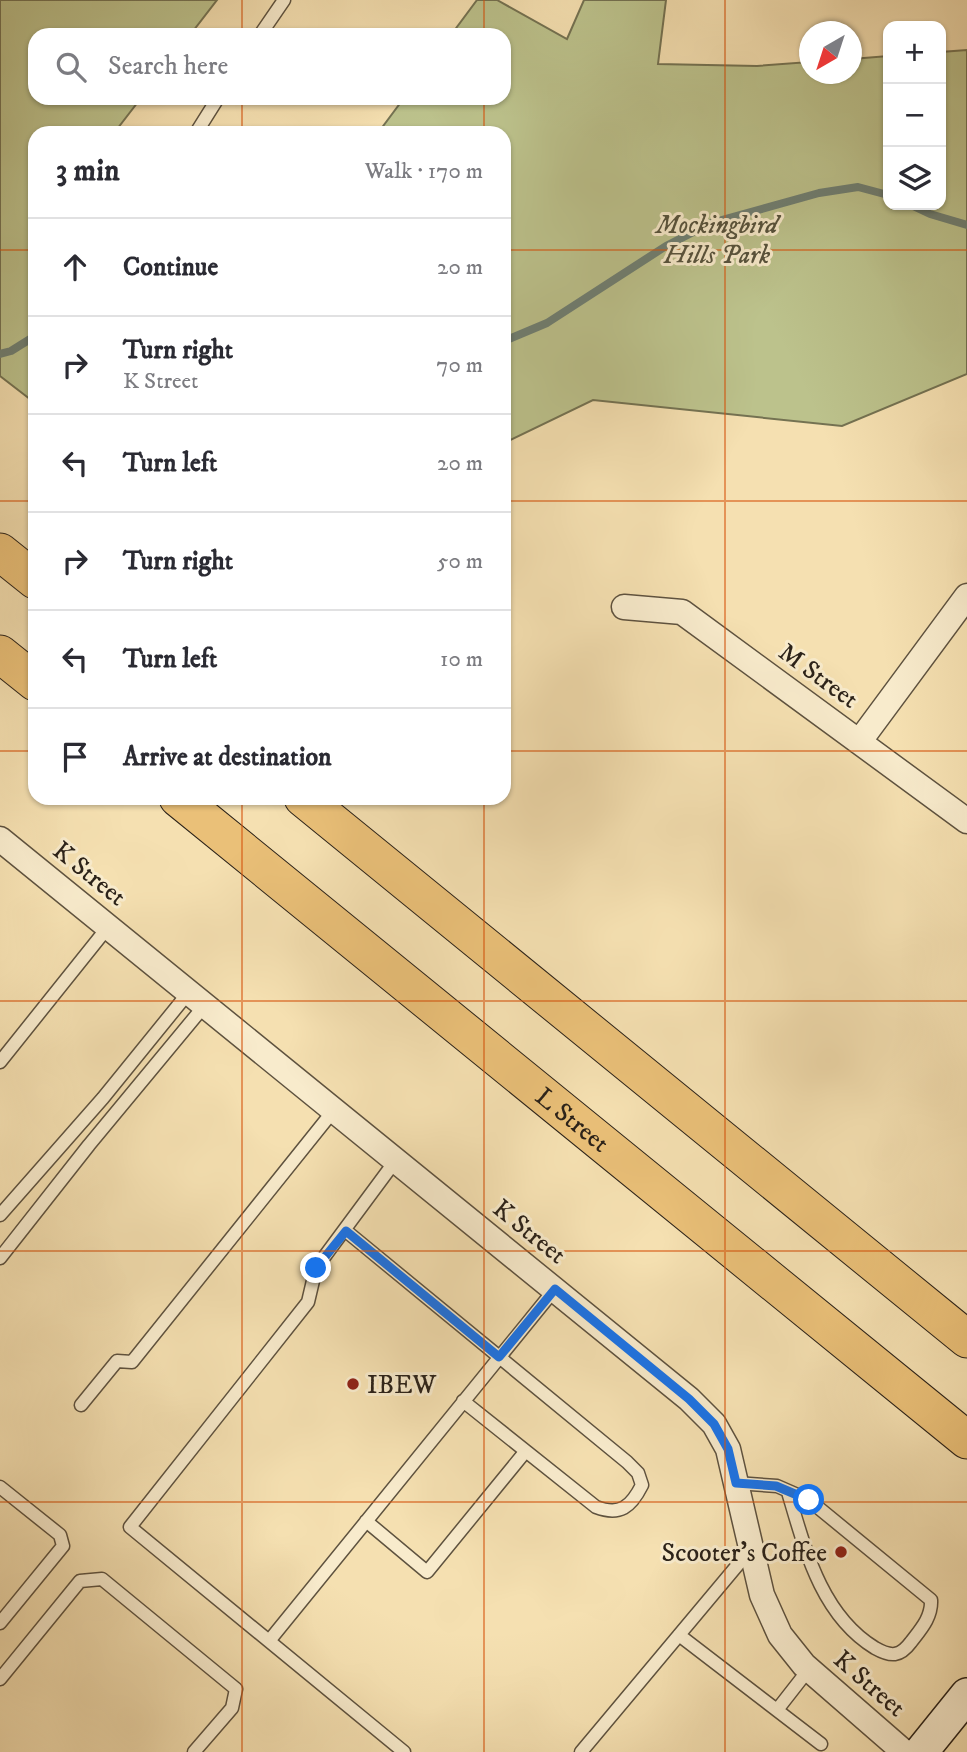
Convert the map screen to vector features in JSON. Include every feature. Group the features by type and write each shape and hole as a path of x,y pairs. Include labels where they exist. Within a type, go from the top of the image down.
{"main road":[{"path":"0,552 28,574"},
{"path":"0,654 28,676"},
{"name":"L Street","path":"187,805 967,1440"},
{"path":"312,805 967,1339"}],"street":[{"path":"859,742 967,596"},
{"name":"M Street","path":"624,607 682,612 967,821"},
{"name":"K Street","path":"0,839 555,1289 689,1399 714,1424 728,1449 762,1595 780,1635 809,1669 904,1752"},
{"path":"921,1752 967,1695"}],"lane":[{"path":"265,28 284,0"},
{"path":"200,126 214,105"},
{"path":"0,1062 108,927"},
{"path":"0,1215 103,1098 197,999"},
{"path":"0,1258 89,1145 197,999"},
{"path":"81,1405 117,1361 132,1362 334,1110"},
{"path":"396,1160 316,1268 308,1302 130,1527 404,1752"},
{"path":"346,1231 627,1462 638,1473 642,1485 636,1498 619,1511 596,1507 463,1401"},
{"path":"269,1640 555,1289"},
{"path":"366,1521 427,1572 526,1452"},
{"path":"736,1483 776,1486 809,1500 931,1600 932,1610 928,1619 905,1651 896,1656 872,1645 853,1632 830,1604 806,1555 788,1492"},
{"path":"0,1487 60,1535 63,1546 0,1623"},
{"path":"582,1752 751,1549"},
{"path":"0,1679 80,1581 102,1579 236,1689 232,1708 194,1752"},
{"path":"680,1635 821,1744"},
{"path":"777,1710 809,1669"}],"green space":[{"path":"0,0 217,0 195,28 28,28 28,105 136,105 119,126 28,126 28,398 0,376"},
{"name":"Mockingbird Hills Park","path":"477,0 497,0 567,39 584,0 666,0 658,64 757,66 799,63 799,84 862,84 862,58 883,56 883,210 946,210 946,52 967,50 967,374 842,426 593,400 511,440 511,126 383,126 399,105 511,105 511,28 456,28"}],"waterway":[{"path":"511,338 547,323 666,246 711,223 819,193 858,187 883,194"},
{"path":"922,210 967,225"},
{"path":"0,354 11,351 28,340"}],"place":[{"name":"IBEW","path":"353,1384"},
{"name":"Scooter's Coffee","path":"841,1552"}],"route":[{"path":"316,1268 346,1231 499,1357 555,1289 689,1399 714,1424 728,1449 736,1483 776,1486 809,1500"}]}
